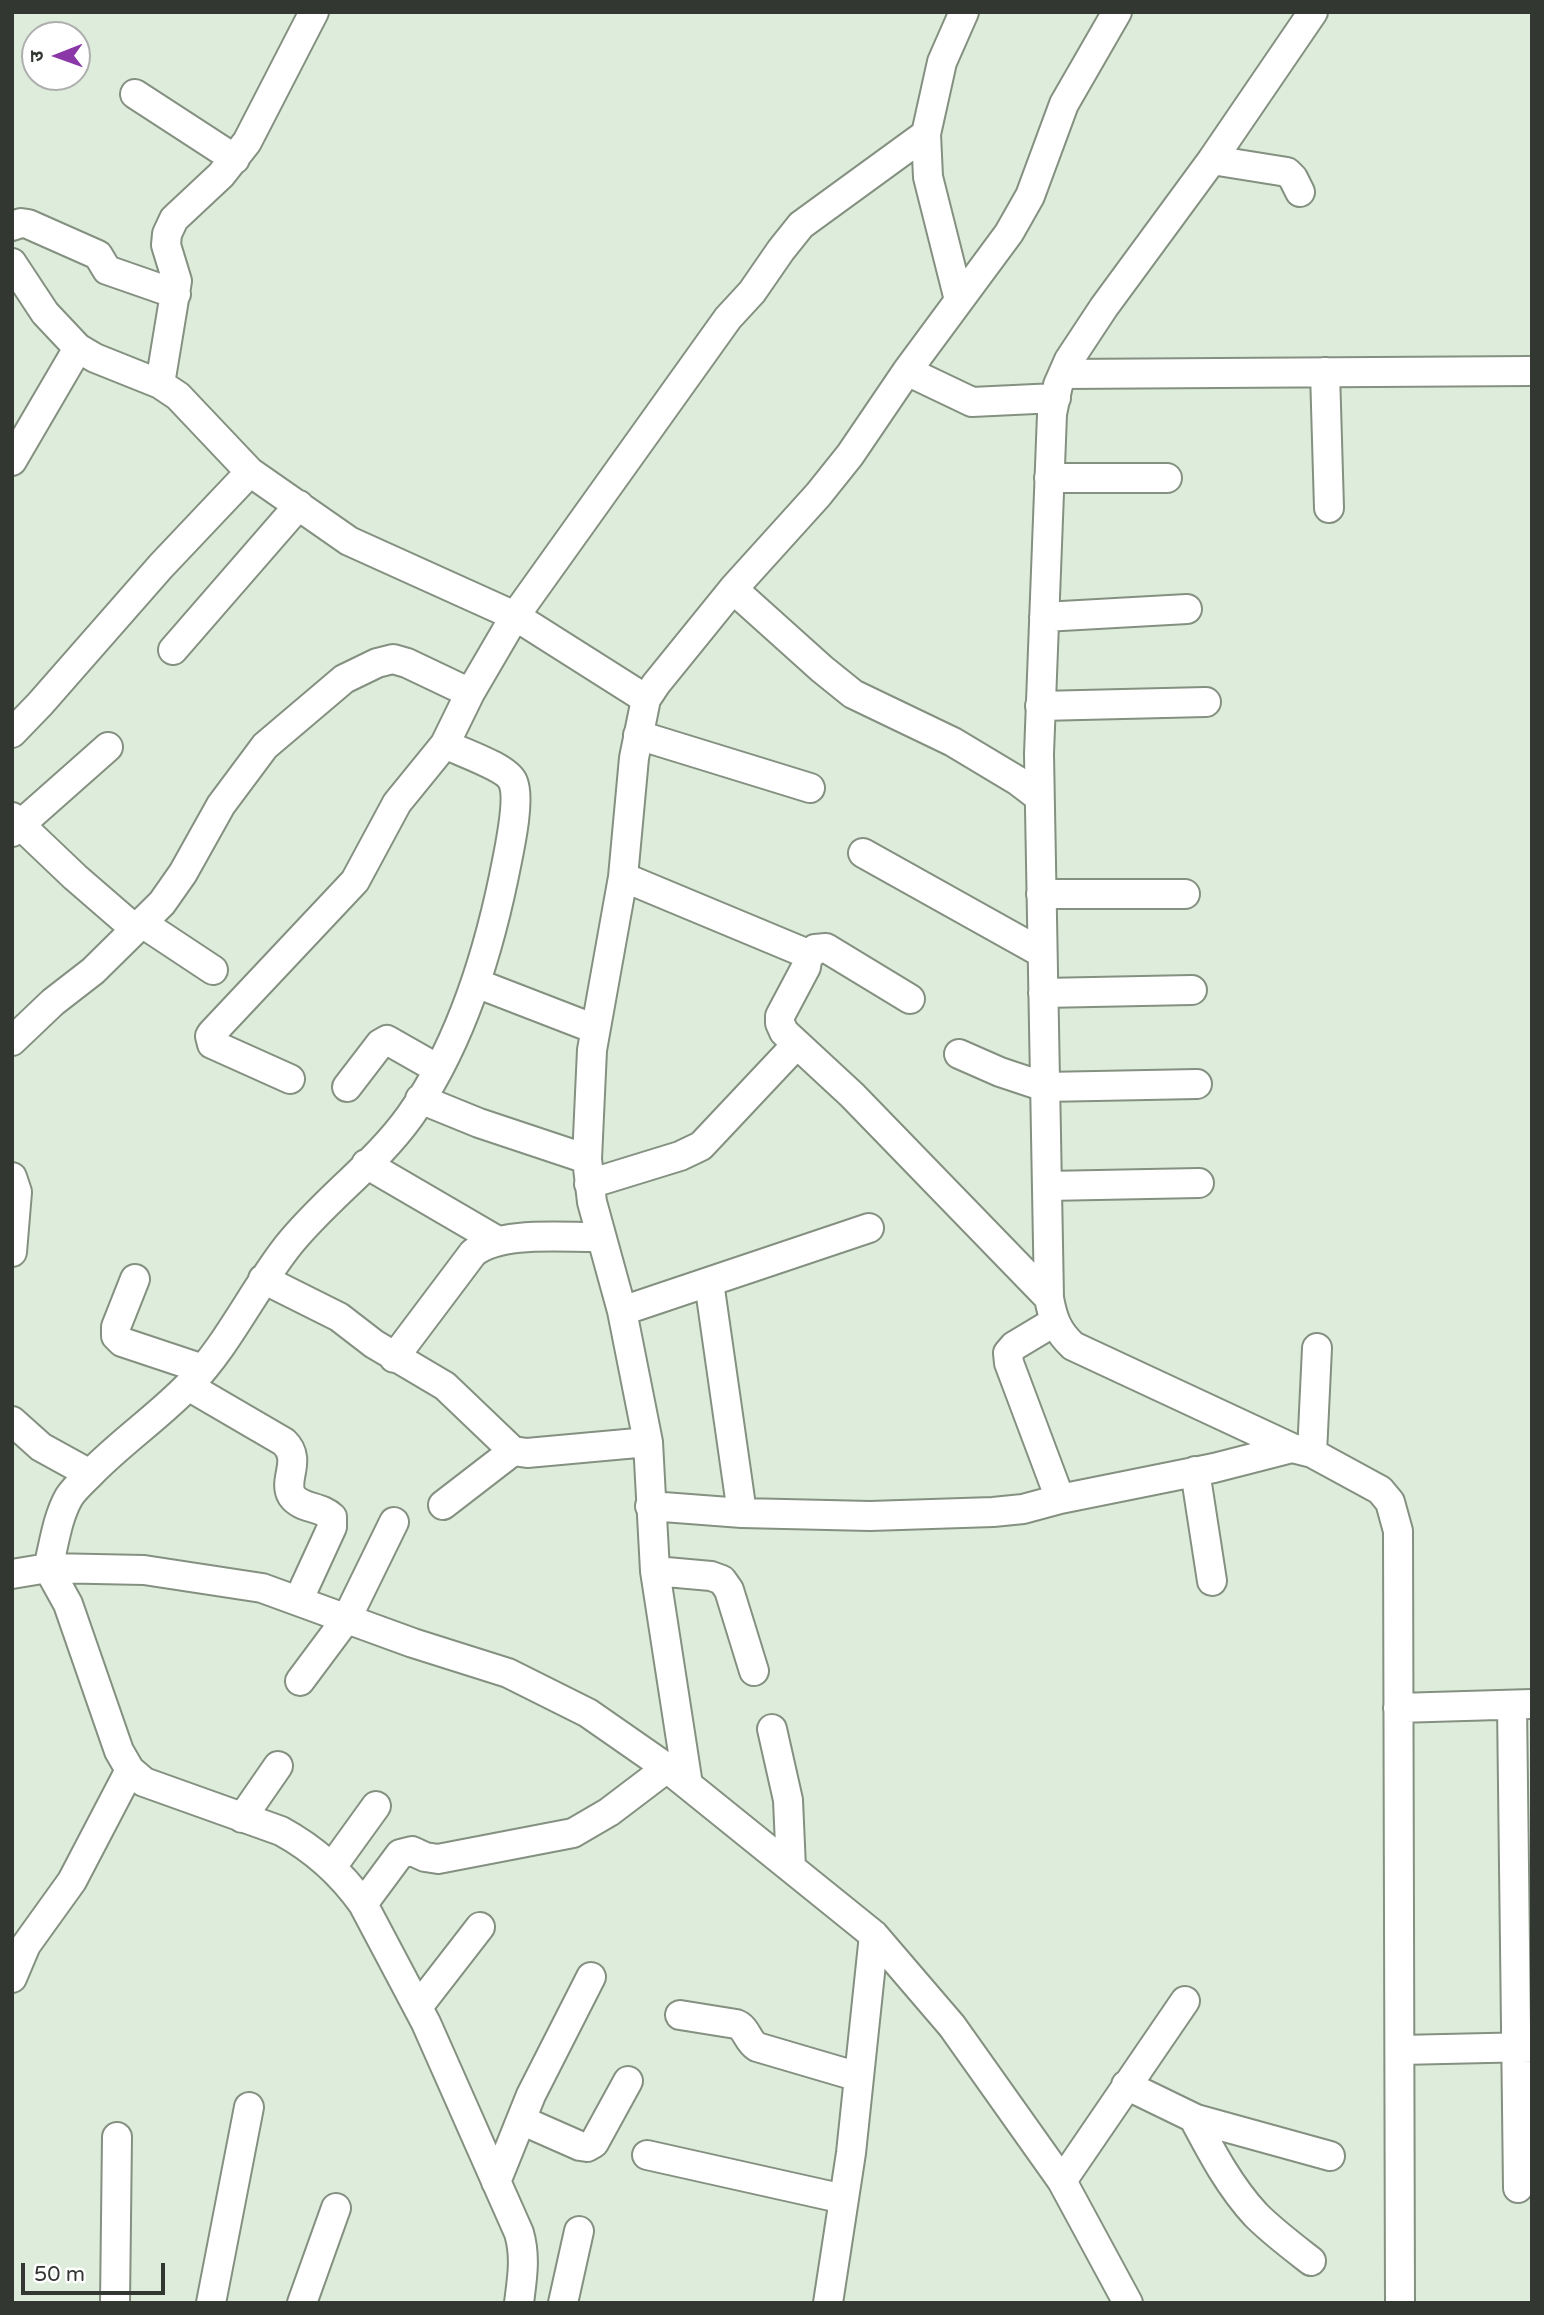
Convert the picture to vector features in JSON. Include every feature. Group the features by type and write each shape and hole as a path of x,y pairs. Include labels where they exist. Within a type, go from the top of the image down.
{"street":[{"path":"160,384 177,281 166,245 167,234 174,219 221,175 247,142 314,12"},
{"path":"959,300 928,177 926,134 942,62 964,12"},
{"path":"678,1777 655,1571 648,1442 622,1311 601,1237 588,1172 592,1050 623,877 638,735 646,699 733,589 818,495 850,455 907,371 1021,214 1064,104 1117,12"},
{"path":"1060,1499 1009,1363 1008,1353 1051,1310 1039,797 1052,414 1069,360 1104,307 1212,160 1313,12"},
{"path":"135,94 235,159"},
{"path":"290,1079 212,1044 210,1036 355,881 397,803 444,744 470,693 515,617 728,318 752,292 780,250 801,225 926,134"},
{"path":"1212,160 1287,172 1300,192"},
{"path":"12,226 28,224 98,255 107,270 176,293"},
{"path":"12,263 45,313 78,348 95,358 160,384 178,396 250,472 358,546 515,617 646,699"},
{"path":"12,461 78,348"},
{"path":"907,371 972,402 1060,386 1325,372 1532,371"},
{"path":"1325,372 1329,508"},
{"path":"12,733 161,566 250,472"},
{"path":"1049,478 1167,478"},
{"path":"173,650 299,505"},
{"path":"733,589 853,694 953,742 1018,781 1039,797"},
{"path":"1044,617 1187,609"},
{"path":"12,1041 53,1002 93,971 172,891 221,805 265,746 344,679 377,663 393,659 470,693"},
{"path":"1040,706 1206,702"},
{"path":"638,735 810,788"},
{"path":"444,744 508,774 514,785 512,837 491,936 476,984 438,1069 409,1117 307,1223 263,1279 195,1378 90,1474 70,1496 62,1513 48,1568 68,1604 119,1751 130,1770 144,1782 290,1836 332,1867 363,1903 418,2007 523,2248 519,2303"},
{"path":"108,747 15,824 75,877 139,926 213,970"},
{"path":"863,853 1042,953"},
{"path":"623,877 803,952 807,959"},
{"path":"1041,894 1185,894"},
{"path":"910,999 826,948 815,949 807,959 806,967 780,1016 780,1023 784,1031 852,1095 1051,1310 1062,1336 1073,1346 1302,1450 1380,1490 1390,1502 1398,1531 1400,2303"},
{"path":"476,984 595,1029"},
{"path":"1043,993 1192,990"},
{"path":"347,1087 380,1044 387,1040 438,1069"},
{"path":"420,1099 588,1172 680,1156 701,1146 797,1044"},
{"path":"959,1054 986,1067 1045,1087 1197,1084"},
{"path":"366,1164 498,1241"},
{"path":"12,1177 17,1192 12,1252"},
{"path":"1047,1186 1199,1183"},
{"path":"622,1311 869,1228"},
{"path":"394,1358 473,1253 483,1245 498,1241 601,1237"},
{"path":"135,1279 116,1327 116,1336 122,1342 195,1378 284,1442 293,1456 290,1490 293,1498 302,1504 326,1511 332,1517 332,1527 298,1601"},
{"path":"263,1279 339,1317 394,1358 445,1387 462,1400 513,1451 527,1453 648,1442"},
{"path":"709,1282 742,1513"},
{"path":"1302,1450 1317,1348"},
{"path":"12,1421 41,1447 90,1474"},
{"path":"650,1507 742,1513 929,1516 1023,1509 1060,1499 1302,1450"},
{"path":"443,1505 513,1451"},
{"path":"1195,1471 1212,1581"},
{"path":"300,1681 347,1618 394,1522"},
{"path":"12,1574 48,1568 167,1572 239,1583 508,1673 588,1713 678,1777 873,1935 952,2026 1062,2181 1128,2303"},
{"path":"655,1571 711,1576 722,1580 729,1590 754,1671"},
{"path":"1398,1708 1522,1704 1524,2047 1518,2188"},
{"path":"772,1729 788,1800 791,1868"},
{"path":"242,1818 278,1766"},
{"path":"12,1978 26,1945 72,1881 130,1770"},
{"path":"363,1903 400,1854 406,1851 438,1859 573,1833 678,1777"},
{"path":"332,1867 376,1806"},
{"path":"418,2007 480,1927"},
{"path":"828,2303 859,2077 873,1935"},
{"path":"496,2182 521,2120 591,1977"},
{"path":"1062,2181 1185,2001"},
{"path":"680,2015 736,2024 743,2027 757,2047 859,2077"},
{"path":"1400,2050 1524,2047"},
{"path":"521,2120 587,2147 594,2143 628,2081"},
{"path":"1126,2085 1194,2119 1330,2156"},
{"path":"211,2303 249,2108"},
{"path":"1194,2119 1215,2159 1242,2199 1258,2217 1311,2262"},
{"path":"115,2303 117,2137"},
{"path":"648,2155 844,2199"},
{"path":"302,2303 336,2208"},
{"path":"563,2303 579,2231"}]}
